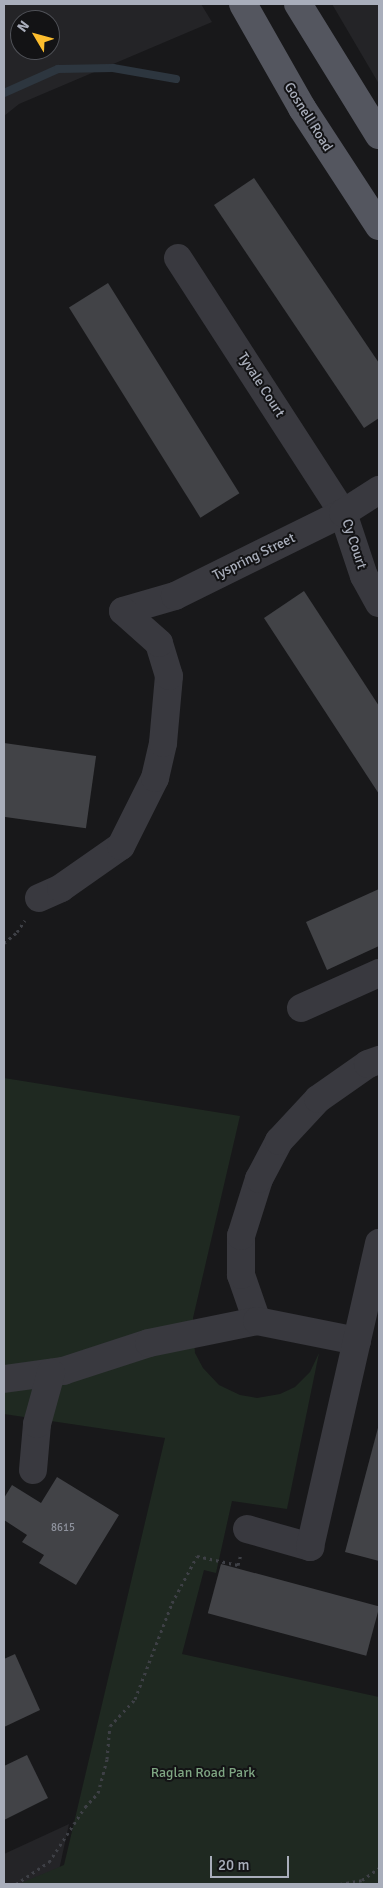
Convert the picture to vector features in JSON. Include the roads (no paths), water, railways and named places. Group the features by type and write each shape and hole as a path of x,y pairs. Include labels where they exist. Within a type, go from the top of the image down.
{"main road":[{"name":"Gosnell Road","path":"243,4 302,108 379,226"},
{"path":"298,4 379,135"}],"street":[{"name":"Tyvale Court","path":"178,258 343,513"},
{"name":"Tyspring Street","path":"39,898 61,888 121,846 156,778 163,742 169,676 159,643 123,611 175,596 343,513 379,490"},
{"name":"Cy Court","path":"343,513 372,573 379,603"},
{"path":"301,1008 379,973"},
{"path":"257,1321 241,1275 241,1236 259,1179 279,1141 318,1099 368,1064 379,1060"},
{"path":"247,1529 310,1547 379,1243"},
{"path":"4,1379 51,1373 149,1343 257,1321 357,1341"},
{"path":"33,1470 37,1424 51,1373"}],"waterway":[{"path":"4,93 58,69 113,68 176,79"}],"park label":[{"name":"Raglan Road Park","path":"203,1773"}]}
